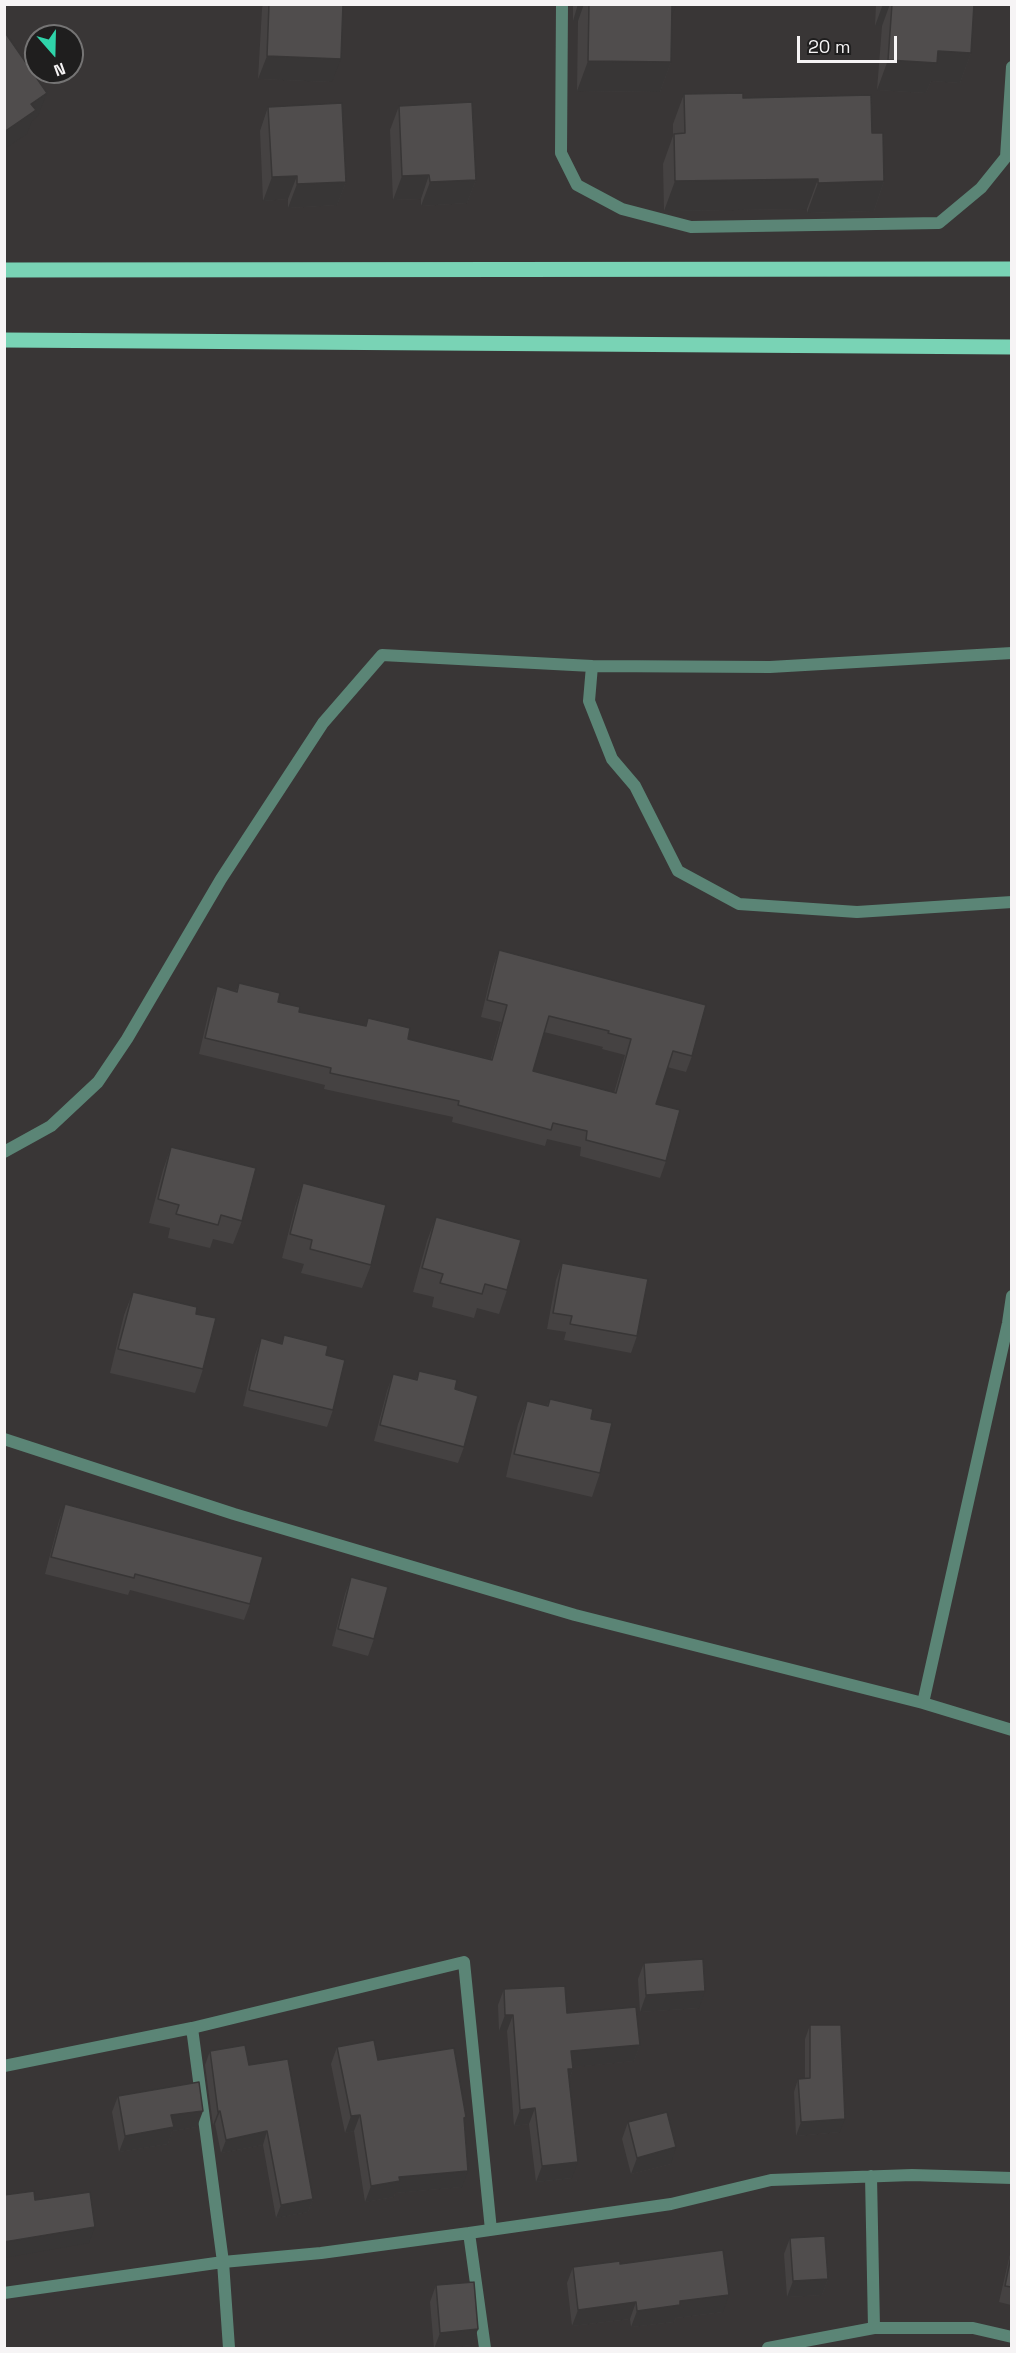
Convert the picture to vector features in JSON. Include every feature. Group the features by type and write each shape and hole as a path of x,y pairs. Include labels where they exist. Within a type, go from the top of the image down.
{"main road":[{"path":"4,270 1011,269"},
{"path":"4,340 1011,347"}],"street":[{"path":"562,4 561,153 577,185 622,209 691,227 939,223 981,188 1006,157 1011,67"},
{"path":"4,1152 51,1126 98,1082 127,1039 221,879 323,723 382,655 592,666 770,667 1011,653"},
{"path":"592,666 589,701 612,759 635,786 678,871 739,904 857,912 1011,902"},
{"path":"923,1703 1008,1323 1011,1296"},
{"path":"4,1439 234,1514 575,1616 923,1703 1011,1730"},
{"path":"4,2066 192,2028 464,1962 491,2230"},
{"path":"192,2028 223,2262 229,2349"},
{"path":"4,2293 223,2262 321,2253 470,2234 671,2204 771,2180 912,2175 1011,2178"},
{"path":"871,2176 874,2328"},
{"path":"470,2234 485,2349"},
{"path":"768,2349 874,2328 972,2328 1011,2337"}],"building":[{"path":"269,4 343,4 341,59 267,56"},
{"path":"589,4 676,4 672,5 671,62 588,61"},
{"path":"892,4 974,4 971,53 938,51 937,63 888,60"},
{"path":"4,31 24,60 24,84 41,84 47,93 31,104 36,110 4,132"},
{"path":"743,93 743,98 871,95 872,133 883,133 884,181 818,183 818,179 675,181 674,134 685,133 684,94"},
{"path":"472,102 476,180 430,182 429,175 402,176 399,106"},
{"path":"342,103 346,182 297,184 297,176 272,177 268,107"},
{"path":"499,950 706,1005 692,1056 673,1051 656,1104 680,1110 666,1161 586,1140 587,1131 553,1123 551,1130 458,1105 459,1101 330,1073 331,1068 205,1038 217,986 237,992 239,983 280,993 278,1002 300,1007 299,1012 366,1026 368,1018 410,1028 408,1039 492,1060 507,1005 487,1000","holes":["549,1016 609,1031 608,1033 631,1039 616,1093 533,1071"]},
{"path":"171,1147 256,1168 242,1221 221,1215 218,1225 176,1214 179,1205 158,1199"},
{"path":"303,1183 386,1205 371,1265 310,1249 312,1240 290,1234"},
{"path":"436,1217 521,1240 507,1290 485,1284 482,1294 440,1283 443,1274 422,1268"},
{"path":"562,1263 648,1279 637,1336 570,1324 572,1316 553,1313"},
{"path":"133,1292 197,1307 196,1314 216,1318 203,1369 118,1349"},
{"path":"284,1335 328,1346 326,1355 345,1360 333,1410 249,1390 261,1338 282,1344"},
{"path":"419,1371 457,1380 455,1389 478,1396 464,1447 380,1425 393,1374 417,1380"},
{"path":"550,1399 593,1409 591,1419 612,1423 600,1473 514,1454 527,1401 548,1406"},
{"path":"65,1504 263,1557 250,1604 135,1574 134,1578 51,1557"},
{"path":"351,1577 388,1587 374,1639 338,1629"},
{"path":"703,1959 705,1991 646,1995 644,1963"},
{"path":"565,1986 567,2013 636,2007 640,2045 571,2051 573,2069 568,2069 578,2162 542,2166 535,2108 520,2110 513,2015 505,2015 504,1989"},
{"path":"810,2025 841,2025 845,2119 801,2122 798,2079 810,2078"},
{"path":"374,2040 378,2060 454,2048 466,2117 464,2118 468,2171 399,2177 400,2181 371,2186 360,2115 351,2116 337,2047"},
{"path":"245,2045 249,2065 288,2059 313,2199 281,2205 267,2131 226,2140 220,2111 218,2112 210,2051"},
{"path":"199,2082 203,2111 171,2115 174,2127 125,2136 118,2096"},
{"path":"667,2112 676,2147 637,2158 628,2122"},
{"path":"34,2191 35,2200 90,2192 95,2227 4,2242 4,2195"},
{"path":"825,2236 828,2279 793,2281 790,2238"},
{"path":"723,2250 729,2295 680,2301 680,2305 637,2311 636,2302 578,2310 573,2267 620,2261 620,2264"},
{"path":"1011,2256 1011,2287 1005,2286"},
{"path":"474,2282 478,2329 440,2333 436,2285"},
{"path":"181,2346 181,2349 163,2349"}]}
